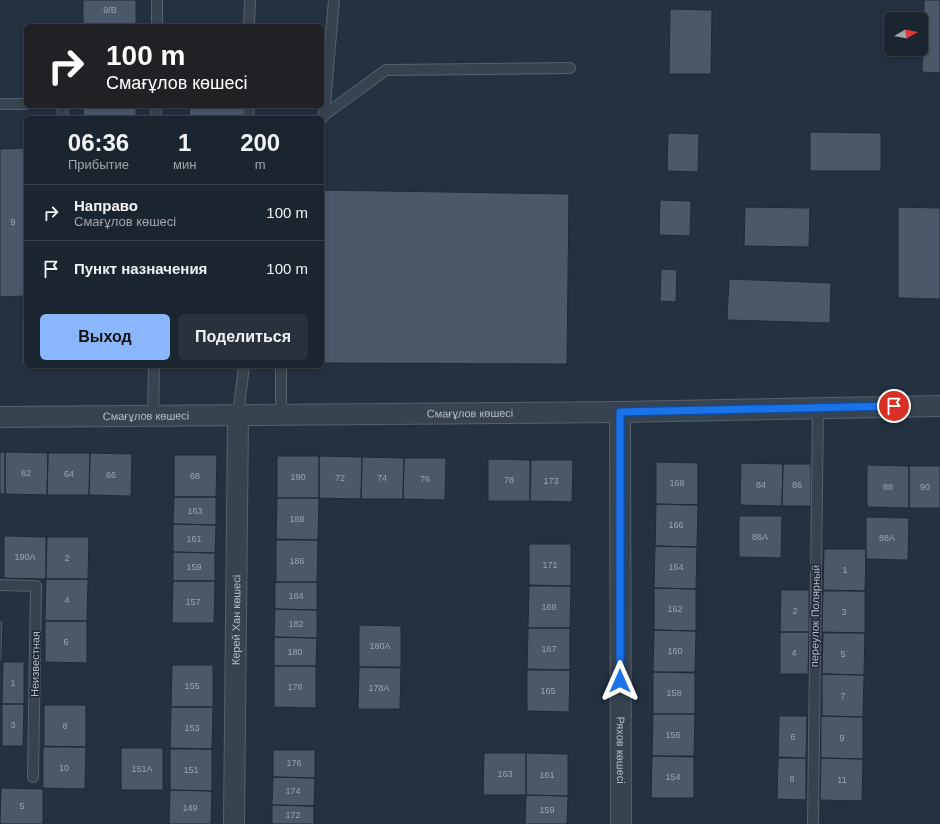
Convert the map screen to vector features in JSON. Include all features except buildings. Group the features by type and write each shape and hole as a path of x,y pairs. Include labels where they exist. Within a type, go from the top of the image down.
{"street":[{"name":"Смағұлов көшесі","path":"0,417 620,412 818,407 940,406"},
{"name":"Ряхов көшесі","path":"620,412 621,824"},
{"name":"Керей Хан көшесі","path":"234,824 238,416"}],"lane":[{"path":"157,0 157,24"},
{"path":"250,0 250,24"},
{"path":"324,106 334,0"},
{"path":"324,116 386,70 570,68"},
{"path":"0,104 24,104"},
{"path":"153,416 154,368"},
{"path":"238,416 244,368"},
{"path":"281,368 281,415"},
{"name":"переулок Полярный","path":"813,824 818,407"},
{"name":"Неизвестная","path":"0,585 36,586 33,777"}],"route":[{"path":"620,681 620,412 894,406"}]}
